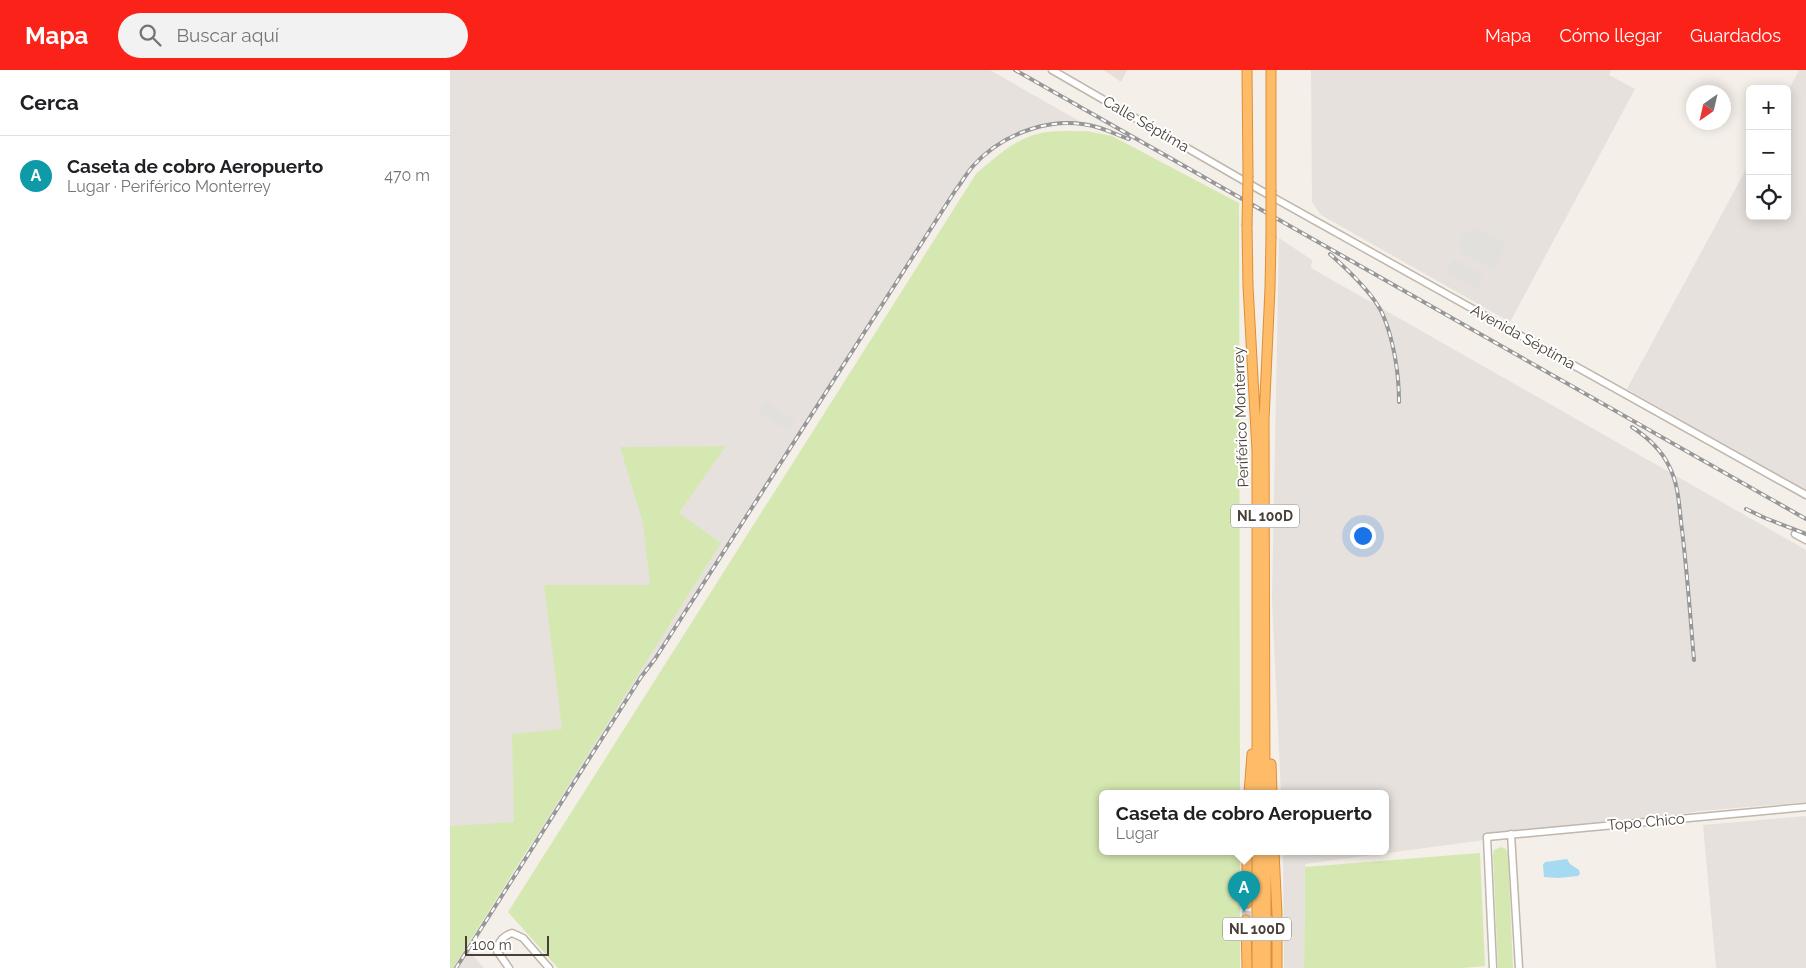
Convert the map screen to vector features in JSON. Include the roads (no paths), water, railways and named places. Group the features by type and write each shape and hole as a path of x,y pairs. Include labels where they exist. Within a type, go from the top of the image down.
{"highway":[{"name":"Periférico Monterrey","path":"1247,70 1244,177 1257,450 1261,732 1266,790"},
{"name":"Periférico Monterrey","path":"1257,790 1261,732 1264,420 1272,190 1271,70"},
{"path":"1250,790 1252,754 1261,732"},
{"path":"1261,732 1270,754 1272,790"},
{"path":"1247,903 1248,855"},
{"name":"NL 100D","path":"1257,855 1257,968"},
{"name":"NL 100D","path":"1266,855 1266,968"},
{"path":"1274,855 1277,915"},
{"path":"1246,920 1247,968"},
{"path":"1276,968 1277,932"}],"street":[{"name":"Calle Séptima","path":"1052,70 1244,177"},
{"name":"Avenida Séptima","path":"1244,177 1806,495"},
{"path":"1795,534 1806,540"},
{"name":"Topo Chico","path":"1493,968 1486,837 1806,807"},
{"path":"1511,834 1519,968"},
{"path":"509,968 497,951 504,937 512,933 523,938 549,968"}],"water":[{"path":"1567,859 1570,864 1579,870 1580,874 1578,876 1544,877 1543,865 1545,862"}],"tunnel":[{"path":"1246,920 1247,903"},
{"path":"1277,915 1277,932"}],"railway":[{"path":"1015,70 1806,519"},
{"path":"456,968 641,677 655,659 955,191 971,169 986,154 1015,135 1048,125 1083,124 1129,139"},
{"path":"1330,254 1367,291 1383,315 1395,358 1399,402"},
{"path":"1632,427 1658,449 1666,460 1676,486 1685,556 1694,660"},
{"path":"1746,509 1806,534"}],"place":[{"name":"Caseta de cobro Aeropuerto","path":"1244,912"}]}
